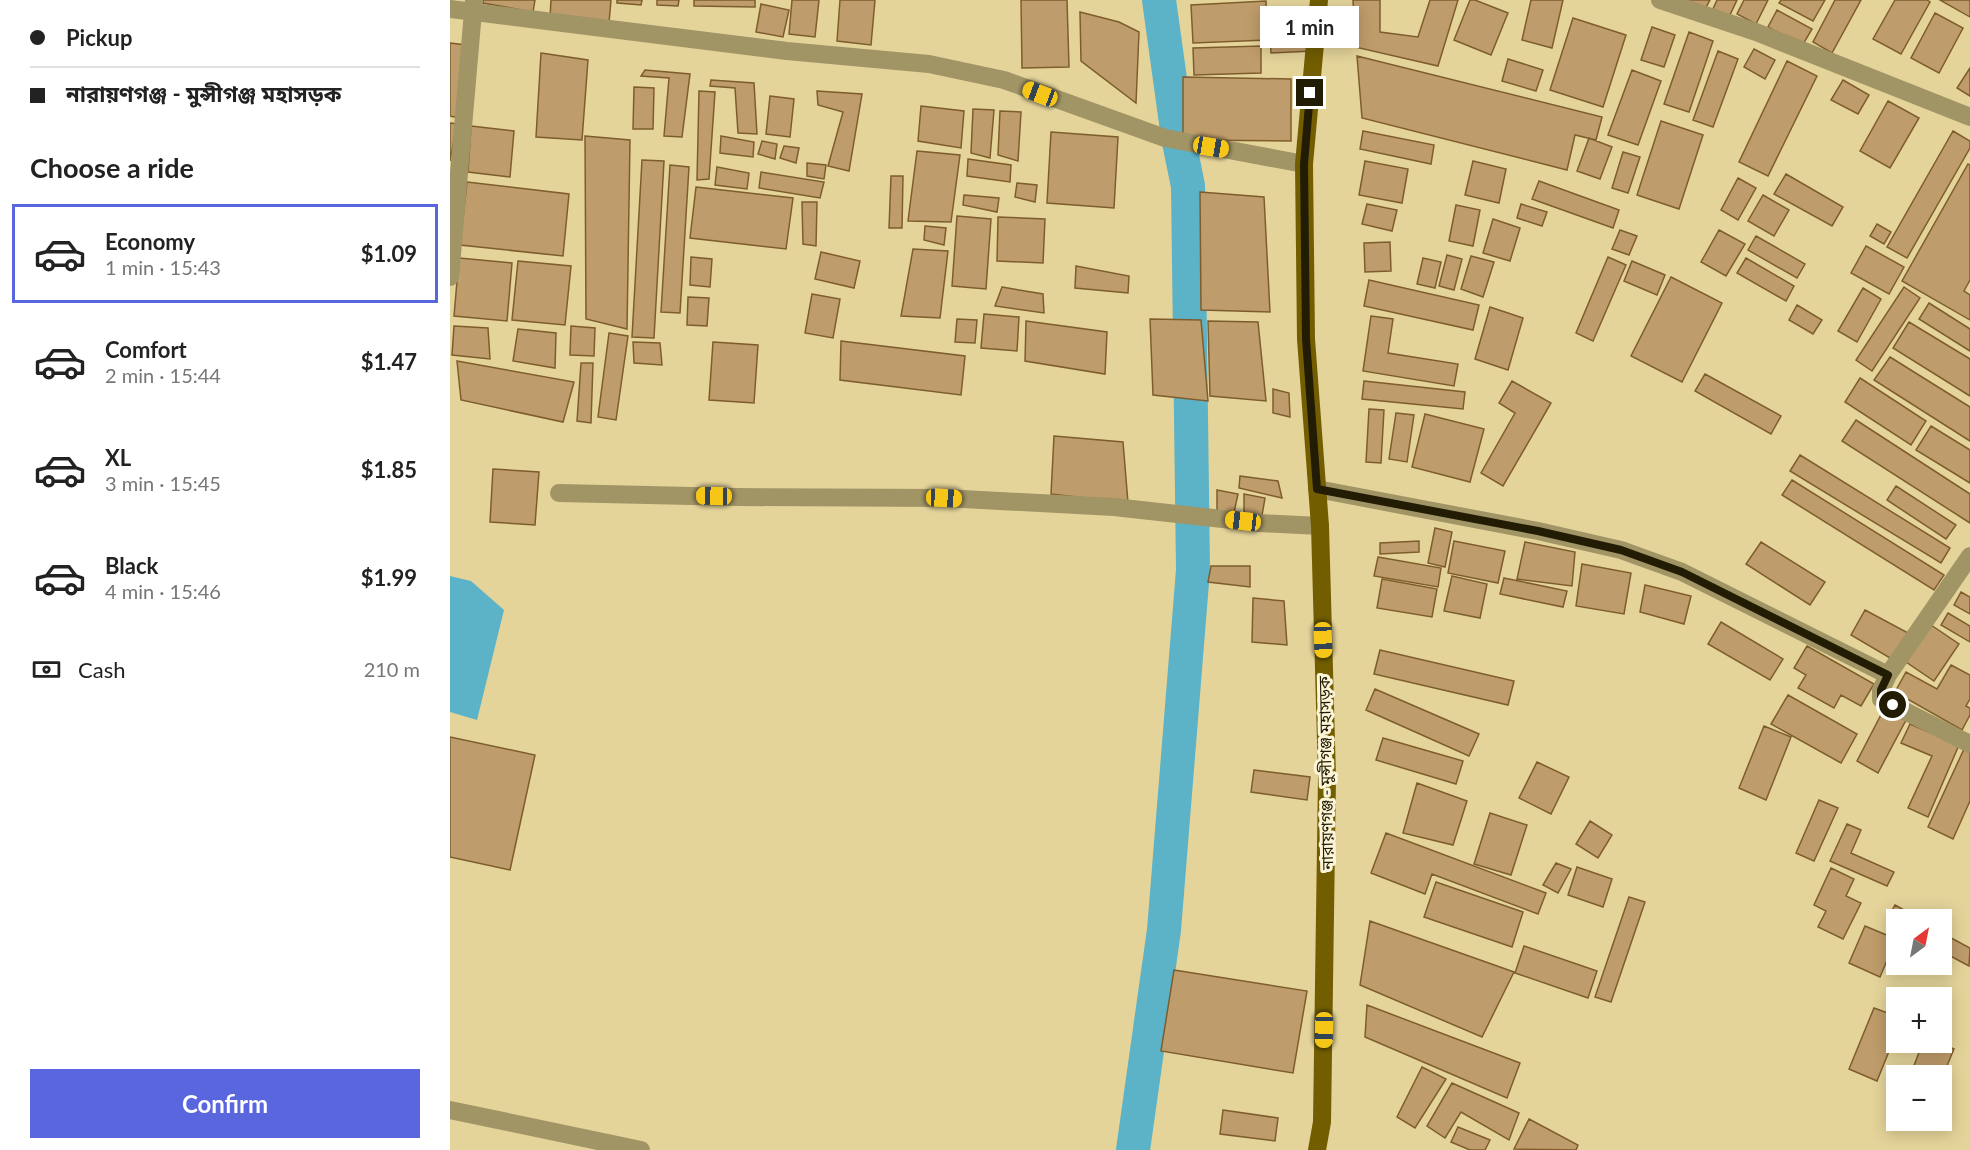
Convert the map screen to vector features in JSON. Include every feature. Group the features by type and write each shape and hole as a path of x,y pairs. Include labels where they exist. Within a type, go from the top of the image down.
{"main road":[{"name":"নারায়ণগঞ্জ - মুন্সীগঞ্জ মহাসড়ক","path":"1317,1150 1322,1122 1327,777 1320,526 1306,339 1304,164 1319,0"}],"street":[{"path":"1660,0 1756,32 1970,117"},
{"path":"450,277 473,6"},
{"path":"450,9 473,6 787,51 929,64 1004,80 1165,138 1304,164"},
{"path":"1317,489 1538,531 1621,550 1682,572 1888,675"},
{"path":"559,493 944,498 1114,507 1259,523 1320,526"},
{"path":"1970,556 1888,675 1881,690 1881,699 1970,744"},
{"path":"450,1110 641,1150"}],"water":[{"path":"450,576 471,581 504,610 477,720 450,712"}],"building":[{"path":"483,0 535,0 533,12 483,3"},
{"path":"551,0 611,0 609,23 550,18"},
{"path":"617,0 642,0 641,5 617,3"},
{"path":"657,0 679,0 678,6 657,5"},
{"path":"694,0 755,0 755,7 694,6"},
{"path":"792,0 819,0 815,37 789,34"},
{"path":"840,0 875,0 871,45 837,41"},
{"path":"1021,0 1067,0 1069,67 1022,68"},
{"path":"1353,0 1380,0 1380,32 1418,37 1430,0 1458,0 1438,66 1355,47"},
{"path":"1470,0 1508,13 1491,55 1454,40"},
{"path":"1531,0 1563,0 1552,48 1522,40"},
{"path":"1686,0 1710,0 1704,11"},
{"path":"1717,0 1737,0 1729,17 1713,9"},
{"path":"1744,0 1768,0 1756,24 1737,14"},
{"path":"1781,0 1825,0 1813,21 1779,3"},
{"path":"1835,0 1861,0 1832,53 1813,42"},
{"path":"1895,0 1927,0 1930,2 1901,54 1873,39"},
{"path":"1940,0 1970,0 1970,17"},
{"path":"1266,1 1267,40 1193,43 1191,5"},
{"path":"761,4 789,10 783,37 756,32"},
{"path":"1777,10 1812,29 1802,46 1768,27"},
{"path":"1080,12 1119,22 1139,32 1136,103 1081,61"},
{"path":"1312,13 1313,51 1271,53 1269,14"},
{"path":"1935,13 1963,28 1939,73 1911,58"},
{"path":"1573,18 1626,35 1603,107 1550,90"},
{"path":"1652,27 1675,35 1664,67 1641,60"},
{"path":"1689,32 1713,41 1689,112 1664,104"},
{"path":"450,43 466,45 459,118 450,116"},
{"path":"1261,46 1261,73 1194,75 1193,48"},
{"path":"1754,49 1775,60 1765,79 1744,67"},
{"path":"1718,51 1738,59 1713,127 1693,120"},
{"path":"541,53 588,60 582,140 536,137"},
{"path":"1357,56 1602,117 1596,140 1575,135 1567,170 1362,118"},
{"path":"1508,59 1543,70 1536,91 1502,81"},
{"path":"1787,61 1817,76 1768,176 1739,162"},
{"path":"1970,68 1970,96 1957,88"},
{"path":"645,70 690,74 682,137 664,136 669,78 641,76"},
{"path":"1632,70 1661,81 1638,145 1608,135"},
{"path":"1183,77 1291,79 1291,141 1183,140"},
{"path":"711,80 754,83 757,134 738,133 735,88 710,86"},
{"path":"1843,80 1869,95 1858,114 1831,100"},
{"path":"634,87 654,88 653,129 633,129"},
{"path":"699,91 715,92 709,179 697,180"},
{"path":"817,91 862,94 849,171 828,166 843,112 818,105"},
{"path":"770,96 794,99 790,137 766,134"},
{"path":"1888,101 1919,118 1890,168 1860,151"},
{"path":"921,106 964,111 961,148 918,141"},
{"path":"973,109 994,110 990,158 971,153"},
{"path":"1000,111 1021,112 1018,161 998,155"},
{"path":"1661,121 1703,135 1679,209 1637,195"},
{"path":"450,123 457,124 450,161"},
{"path":"471,126 514,131 510,177 468,172"},
{"path":"1363,131 1434,145 1431,164 1360,149"},
{"path":"1953,131 1970,141 1970,148 1907,258 1887,247"},
{"path":"1051,132 1118,137 1114,208 1047,203"},
{"path":"585,136 630,140 627,329 586,319"},
{"path":"721,136 754,142 753,157 720,153"},
{"path":"1589,138 1612,147 1600,179 1577,171"},
{"path":"762,141 777,144 775,159 758,154"},
{"path":"784,146 799,148 796,163 780,158"},
{"path":"917,151 960,155 951,222 908,221"},
{"path":"1623,152 1640,157 1628,193 1612,188"},
{"path":"968,159 1011,165 1010,182 967,176"},
{"path":"642,160 664,161 654,338 632,337"},
{"path":"1365,161 1408,169 1402,203 1359,195"},
{"path":"1473,161 1506,169 1499,203 1465,195"},
{"path":"807,163 826,165 824,179 807,176"},
{"path":"1968,164 1970,165 1970,280 1964,291 1970,295 1970,320 1902,281"},
{"path":"670,165 689,167 680,313 661,312"},
{"path":"717,167 749,173 747,189 715,185"},
{"path":"761,172 824,182 820,198 759,188"},
{"path":"1786,174 1843,207 1832,226 1774,194"},
{"path":"891,176 903,176 902,228 889,228"},
{"path":"1738,178 1756,188 1738,220 1721,210"},
{"path":"1539,181 1619,210 1613,228 1532,199"},
{"path":"467,182 569,194 563,256 460,245"},
{"path":"1017,183 1037,185 1035,202 1015,197"},
{"path":"696,187 793,198 786,249 690,238"},
{"path":"1200,192 1264,197 1270,312 1201,310"},
{"path":"964,195 999,198 997,212 963,205"},
{"path":"1763,195 1789,210 1774,236 1748,221"},
{"path":"802,202 817,202 816,246 803,244"},
{"path":"1367,204 1397,210 1392,231 1362,224"},
{"path":"1521,204 1547,212 1542,226 1517,218"},
{"path":"1456,205 1480,210 1473,246 1449,241"},
{"path":"957,216 991,219 986,289 952,286"},
{"path":"998,217 1045,219 1043,263 997,261"},
{"path":"1493,219 1520,228 1510,261 1483,253"},
{"path":"1877,224 1891,232 1884,244 1870,236"},
{"path":"925,226 946,228 944,245 924,240"},
{"path":"1620,230 1637,236 1629,255 1612,249"},
{"path":"1719,230 1745,244 1726,276 1701,262"},
{"path":"1756,236 1805,264 1797,278 1748,250"},
{"path":"1390,242 1391,271 1365,272 1364,243"},
{"path":"1866,246 1904,267 1889,294 1851,273"},
{"path":"913,249 948,251 940,318 901,316"},
{"path":"821,252 860,261 854,288 815,279"},
{"path":"1447,255 1462,259 1454,290 1439,286"},
{"path":"1471,256 1494,262 1483,297 1461,289"},
{"path":"691,257 712,259 710,287 690,285"},
{"path":"1608,257 1626,265 1593,341 1576,333"},
{"path":"459,258 512,263 507,321 454,316"},
{"path":"1423,258 1441,262 1435,288 1417,284"},
{"path":"1746,258 1794,286 1786,301 1737,273"},
{"path":"518,261 571,266 565,325 512,320"},
{"path":"1632,261 1665,275 1657,295 1624,281"},
{"path":"1076,266 1129,276 1128,293 1075,288"},
{"path":"1671,277 1722,303 1682,382 1631,356"},
{"path":"1369,280 1479,305 1473,330 1364,306"},
{"path":"1002,287 1043,294 1044,313 995,306"},
{"path":"1904,287 1920,298 1872,371 1856,360"},
{"path":"1863,288 1881,299 1857,342 1838,331"},
{"path":"812,294 840,299 833,338 805,333"},
{"path":"688,297 709,298 707,326 687,325"},
{"path":"1929,303 1970,329 1970,351 1919,319"},
{"path":"1797,305 1822,320 1813,334 1789,320"},
{"path":"1490,307 1523,318 1508,370 1475,359"},
{"path":"984,314 1019,317 1017,351 981,348"},
{"path":"1371,316 1393,319 1388,353 1458,364 1454,386 1363,371"},
{"path":"957,319 977,320 975,343 955,342"},
{"path":"1150,319 1201,320 1208,401 1153,395"},
{"path":"1026,321 1107,332 1105,374 1025,361"},
{"path":"1208,321 1258,322 1266,401 1210,396"},
{"path":"1909,322 1970,359 1970,396 1893,348"},
{"path":"454,326 488,328 490,359 452,355"},
{"path":"571,326 595,328 594,356 570,355"},
{"path":"518,329 556,333 555,368 513,361"},
{"path":"609,333 628,336 616,420 598,417"},
{"path":"841,341 965,356 961,395 840,380"},
{"path":"633,342 660,343 662,365 634,363"},
{"path":"713,342 758,345 754,403 709,400"},
{"path":"1890,357 1970,407 1970,441 1874,380"},
{"path":"457,361 574,382 563,422 461,400"},
{"path":"581,363 593,363 591,423 577,421"},
{"path":"1705,374 1781,416 1771,434 1695,391"},
{"path":"1860,378 1926,421 1911,445 1845,402"},
{"path":"1364,381 1465,392 1463,409 1362,399"},
{"path":"1512,381 1551,403 1503,486 1481,473 1515,413 1499,403"},
{"path":"1273,389 1289,393 1290,417 1273,413"},
{"path":"1369,409 1384,410 1381,463 1366,462"},
{"path":"1396,413 1414,415 1407,462 1389,459"},
{"path":"1425,414 1484,429 1470,482 1412,467"},
{"path":"1856,420 1970,494 1970,523 1842,441"},
{"path":"1931,426 1970,450 1970,483 1916,450"},
{"path":"1054,436 1123,442 1128,503 1051,494"},
{"path":"1800,455 1950,548 1941,563 1790,471"},
{"path":"493,469 539,472 535,525 490,522"},
{"path":"1240,476 1278,481 1282,498 1239,488"},
{"path":"1792,480 1944,575 1934,590 1782,495"},
{"path":"1896,486 1956,525 1946,539 1887,500"},
{"path":"1217,490 1238,494 1233,517 1217,511"},
{"path":"1244,494 1265,498 1261,521 1244,515"},
{"path":"1435,528 1452,532 1445,567 1428,563"},
{"path":"1419,541 1419,552 1380,554 1380,543"},
{"path":"1454,541 1505,551 1498,583 1448,573"},
{"path":"1525,542 1575,552 1572,586 1517,579"},
{"path":"1761,542 1825,582 1810,605 1746,564"},
{"path":"1378,557 1441,568 1438,587 1374,576"},
{"path":"1582,564 1631,573 1624,614 1576,606"},
{"path":"1211,566 1250,566 1250,587 1208,582"},
{"path":"1452,576 1487,584 1480,618 1444,611"},
{"path":"1504,578 1567,591 1563,607 1500,594"},
{"path":"1382,579 1437,589 1432,617 1377,608"},
{"path":"1645,585 1691,596 1684,624 1640,612"},
{"path":"1961,592 1970,597 1970,614 1954,605"},
{"path":"1253,598 1284,601 1287,645 1252,642"},
{"path":"1865,610 1910,634 1895,661 1851,635"},
{"path":"1948,613 1970,626 1970,642 1941,625"},
{"path":"1721,622 1783,659 1770,680 1708,644"},
{"path":"1931,625 1959,644 1934,681 1906,662"},
{"path":"1807,646 1874,684 1861,706 1841,695 1834,708 1798,688 1806,675 1794,668"},
{"path":"1380,650 1514,681 1508,705 1374,674"},
{"path":"1951,665 1970,675 1970,699 1966,706 1970,708 1970,715 1962,730 1895,692 1906,672 1937,689"},
{"path":"1375,689 1479,734 1469,756 1366,710"},
{"path":"1788,695 1857,734 1841,763 1771,724"},
{"path":"1884,709 1906,720 1878,773 1857,761"},
{"path":"1910,724 1959,745 1928,817 1908,808 1932,756 1901,743"},
{"path":"1764,726 1791,737 1766,800 1739,788"},
{"path":"450,737 535,755 510,870 450,857"},
{"path":"1383,738 1463,761 1456,784 1376,760"},
{"path":"1964,749 1970,752 1970,801 1953,839 1928,827"},
{"path":"1537,762 1569,777 1551,814 1519,798"},
{"path":"1254,770 1310,777 1307,800 1251,792"},
{"path":"1417,783 1467,801 1453,845 1403,833"},
{"path":"1819,800 1838,808 1814,861 1796,853"},
{"path":"1490,813 1527,825 1511,875 1474,864"},
{"path":"1590,821 1612,835 1598,858 1576,844"},
{"path":"1847,824 1861,830 1851,853 1894,872 1887,886 1830,861"},
{"path":"1386,833 1546,893 1538,914 1432,874 1425,894 1371,873"},
{"path":"1556,863 1571,869 1558,893 1543,885"},
{"path":"1577,867 1612,879 1603,907 1568,895"},
{"path":"1831,868 1854,879 1846,896 1861,903 1843,939 1818,927 1826,911 1814,905"},
{"path":"1436,882 1523,912 1512,947 1424,917"},
{"path":"1629,897 1645,902 1611,1002 1595,997"},
{"path":"1370,921 1514,972 1482,1037 1360,985"},
{"path":"1865,926 1886,935 1886,963 1880,977 1849,963"},
{"path":"1952,938 1970,948 1969,966 1952,957"},
{"path":"1524,946 1597,971 1588,998 1515,973"},
{"path":"1174,970 1307,991 1293,1073 1161,1051"},
{"path":"1367,1005 1520,1063 1507,1098 1365,1037"},
{"path":"1874,1008 1886,1012 1886,1053 1888,1053 1877,1081 1849,1069"},
{"path":"1952,1048 1954,1049 1947,1065 1914,1065 1919,1053 1952,1053"},
{"path":"1422,1067 1446,1079 1415,1128 1397,1117"},
{"path":"1452,1083 1519,1113 1509,1140 1461,1112 1445,1138 1427,1126"},
{"path":"1223,1110 1278,1118 1275,1141 1220,1134"},
{"path":"1529,1119 1578,1145 1576,1150 1514,1149"},
{"path":"1458,1127 1490,1140 1485,1150 1470,1150 1451,1142"}],"waterway":[{"path":"1133,1150 1164,930 1193,570 1188,186 1178,137 1159,0"}],"route":[{"path":"1310,93 1304,164 1306,339 1317,489 1538,531 1621,550 1682,572 1888,675 1881,690 1881,699 1893,705"}]}
